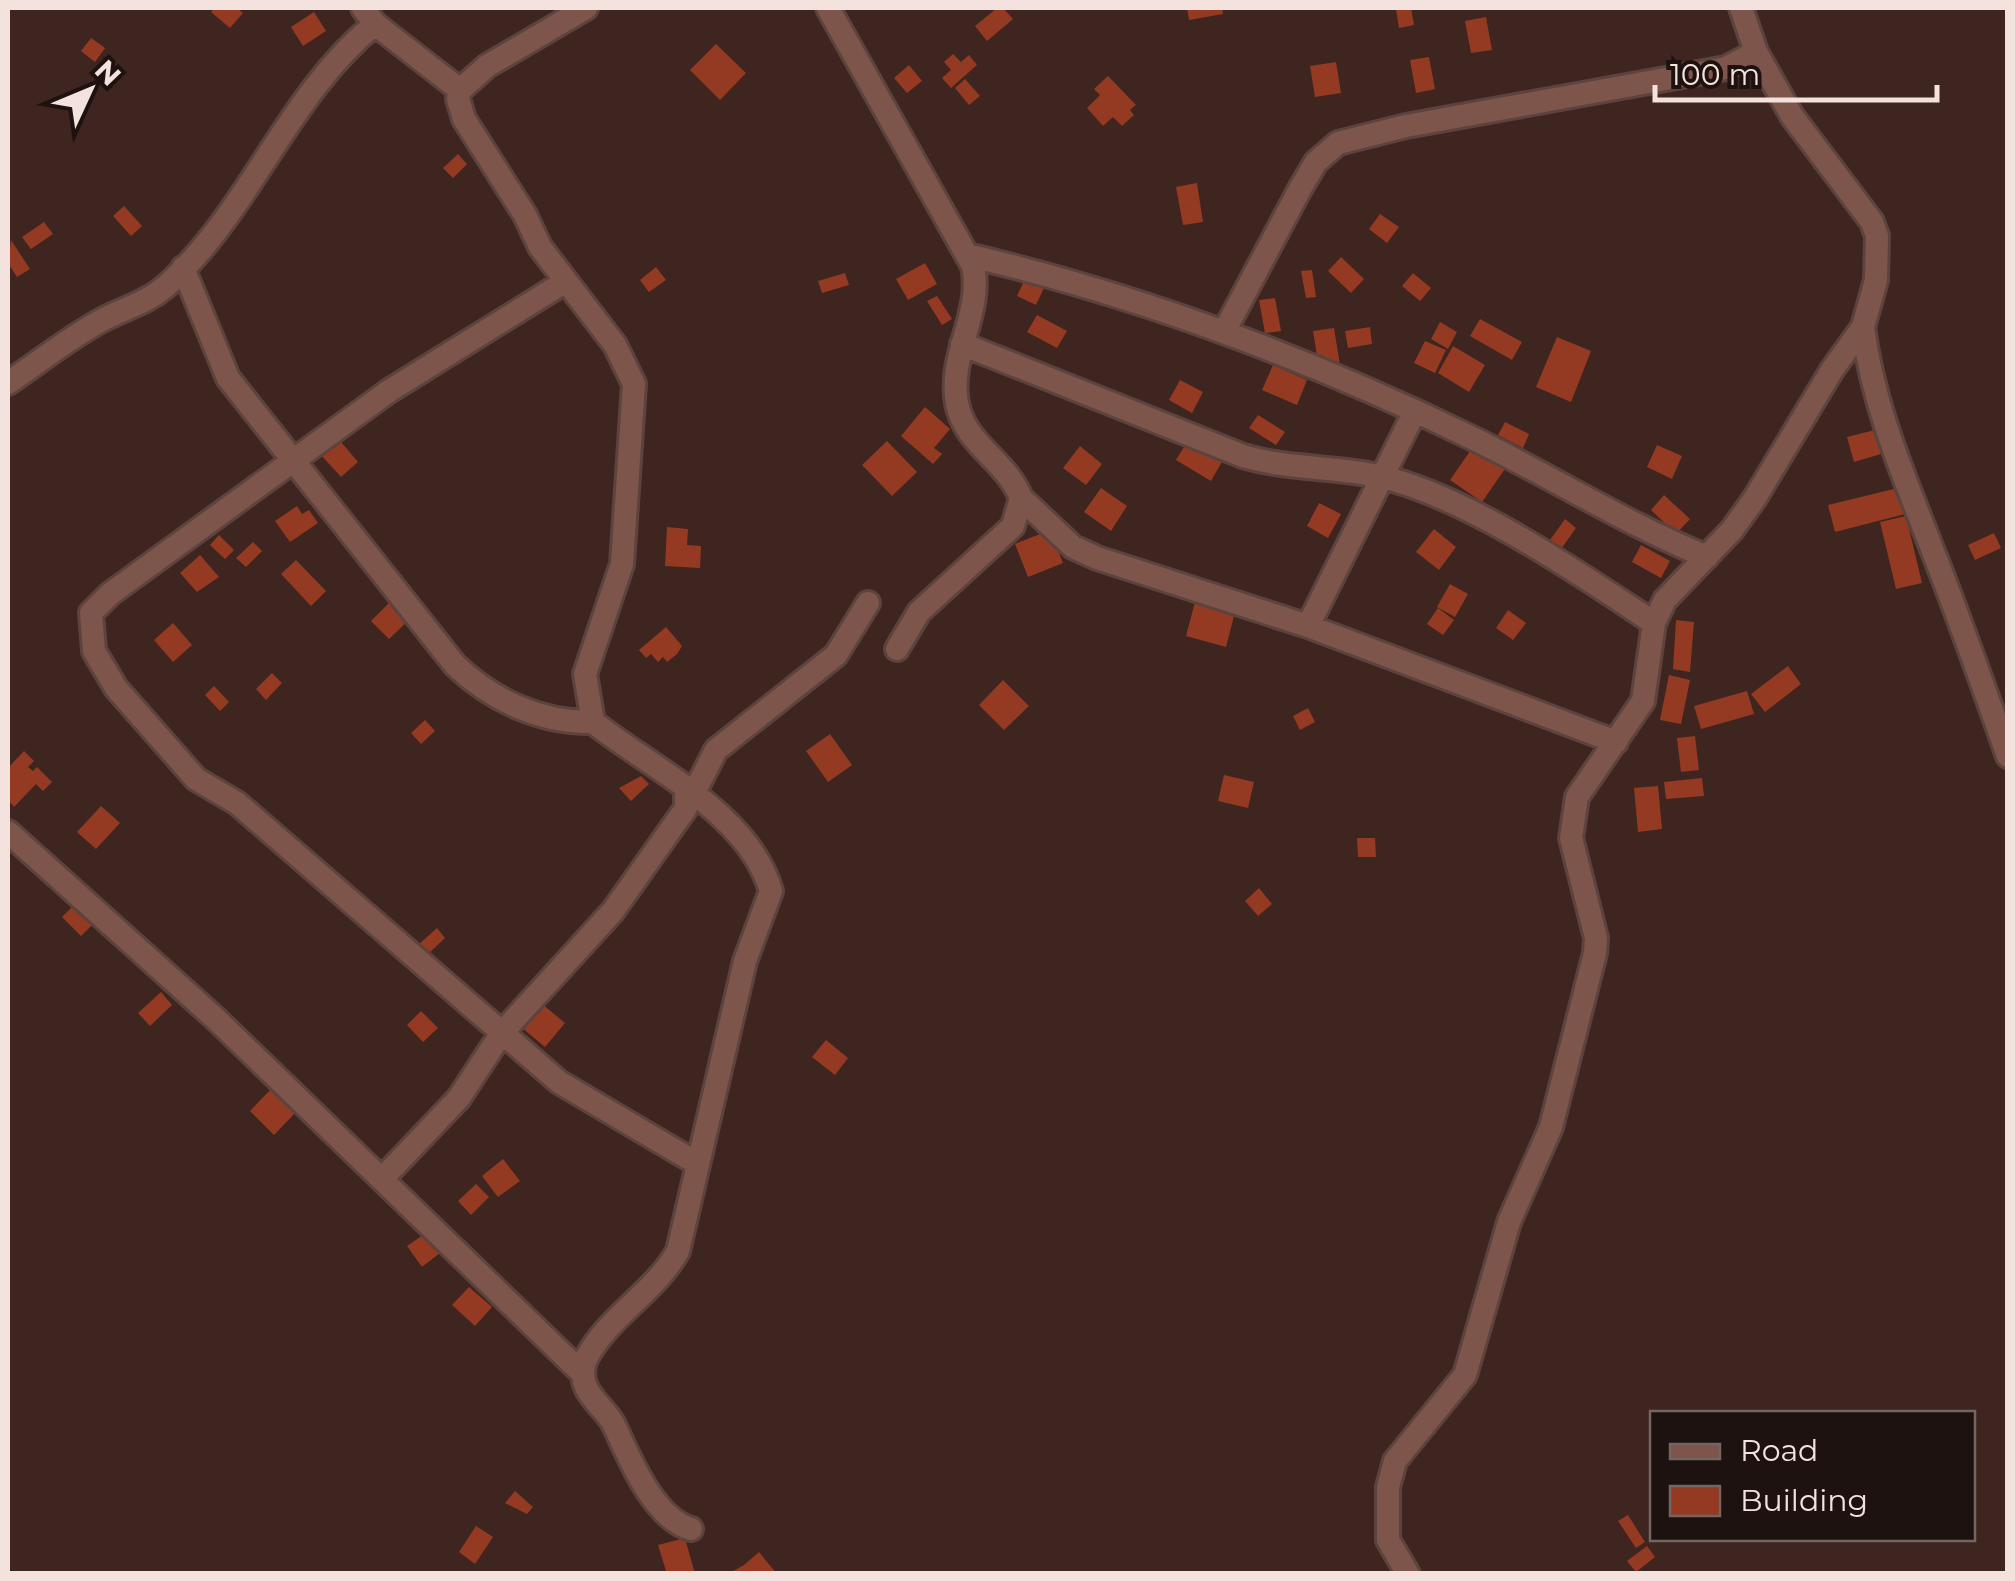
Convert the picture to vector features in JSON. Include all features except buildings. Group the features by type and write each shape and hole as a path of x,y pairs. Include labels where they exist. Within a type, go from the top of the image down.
{"street":[{"path":"460,90 520,44 586,8"},
{"path":"828,8 974,266 976,293 955,383 960,415 1020,498 1073,546 1097,558 1308,626 1616,742"},
{"path":"1408,1574 1393,1555 1388,1540 1388,1486 1404,1447 1465,1374 1509,1222 1552,1126 1595,954 1596,938 1574,861 1572,816 1577,797 1642,702 1654,623 1665,600 1756,498 1832,370 1863,327 1876,280 1877,236 1872,222 1792,116 1756,52 1740,8"},
{"path":"8,383 104,319 148,299 182,268 241,195 320,79 369,16 460,90 464,119 563,282 615,345 634,384 622,564 585,674 593,722"},
{"path":"1225,330 1316,162 1338,143 1406,126 1726,68 1756,52"},
{"path":"967,255 1121,294 1225,330 1415,411 1654,536 1707,557"},
{"path":"182,268 228,378 402,603 473,682 548,718 593,722 715,809 742,835 766,871 771,891 745,962 678,1251 596,1345 585,1360 582,1374 586,1388 613,1423 649,1489 669,1516 691,1529"},
{"path":"563,282 388,390 98,604 89,624 94,652 116,688 196,780 237,802 558,1082 698,1164"},
{"path":"1863,327 1871,379 1886,433 1972,650 2008,756"},
{"path":"962,344 1243,456 1286,468 1379,476 1511,534 1654,623"},
{"path":"1308,626 1379,476 1415,411"},
{"path":"897,648 919,612 1013,526 1020,498"},
{"path":"686,792 699,783 716,750 836,655 868,603"},
{"path":"382,1179 459,1098 501,1034 627,893 686,808 686,792"},
{"path":"8,832 217,1020 582,1374"}]}
